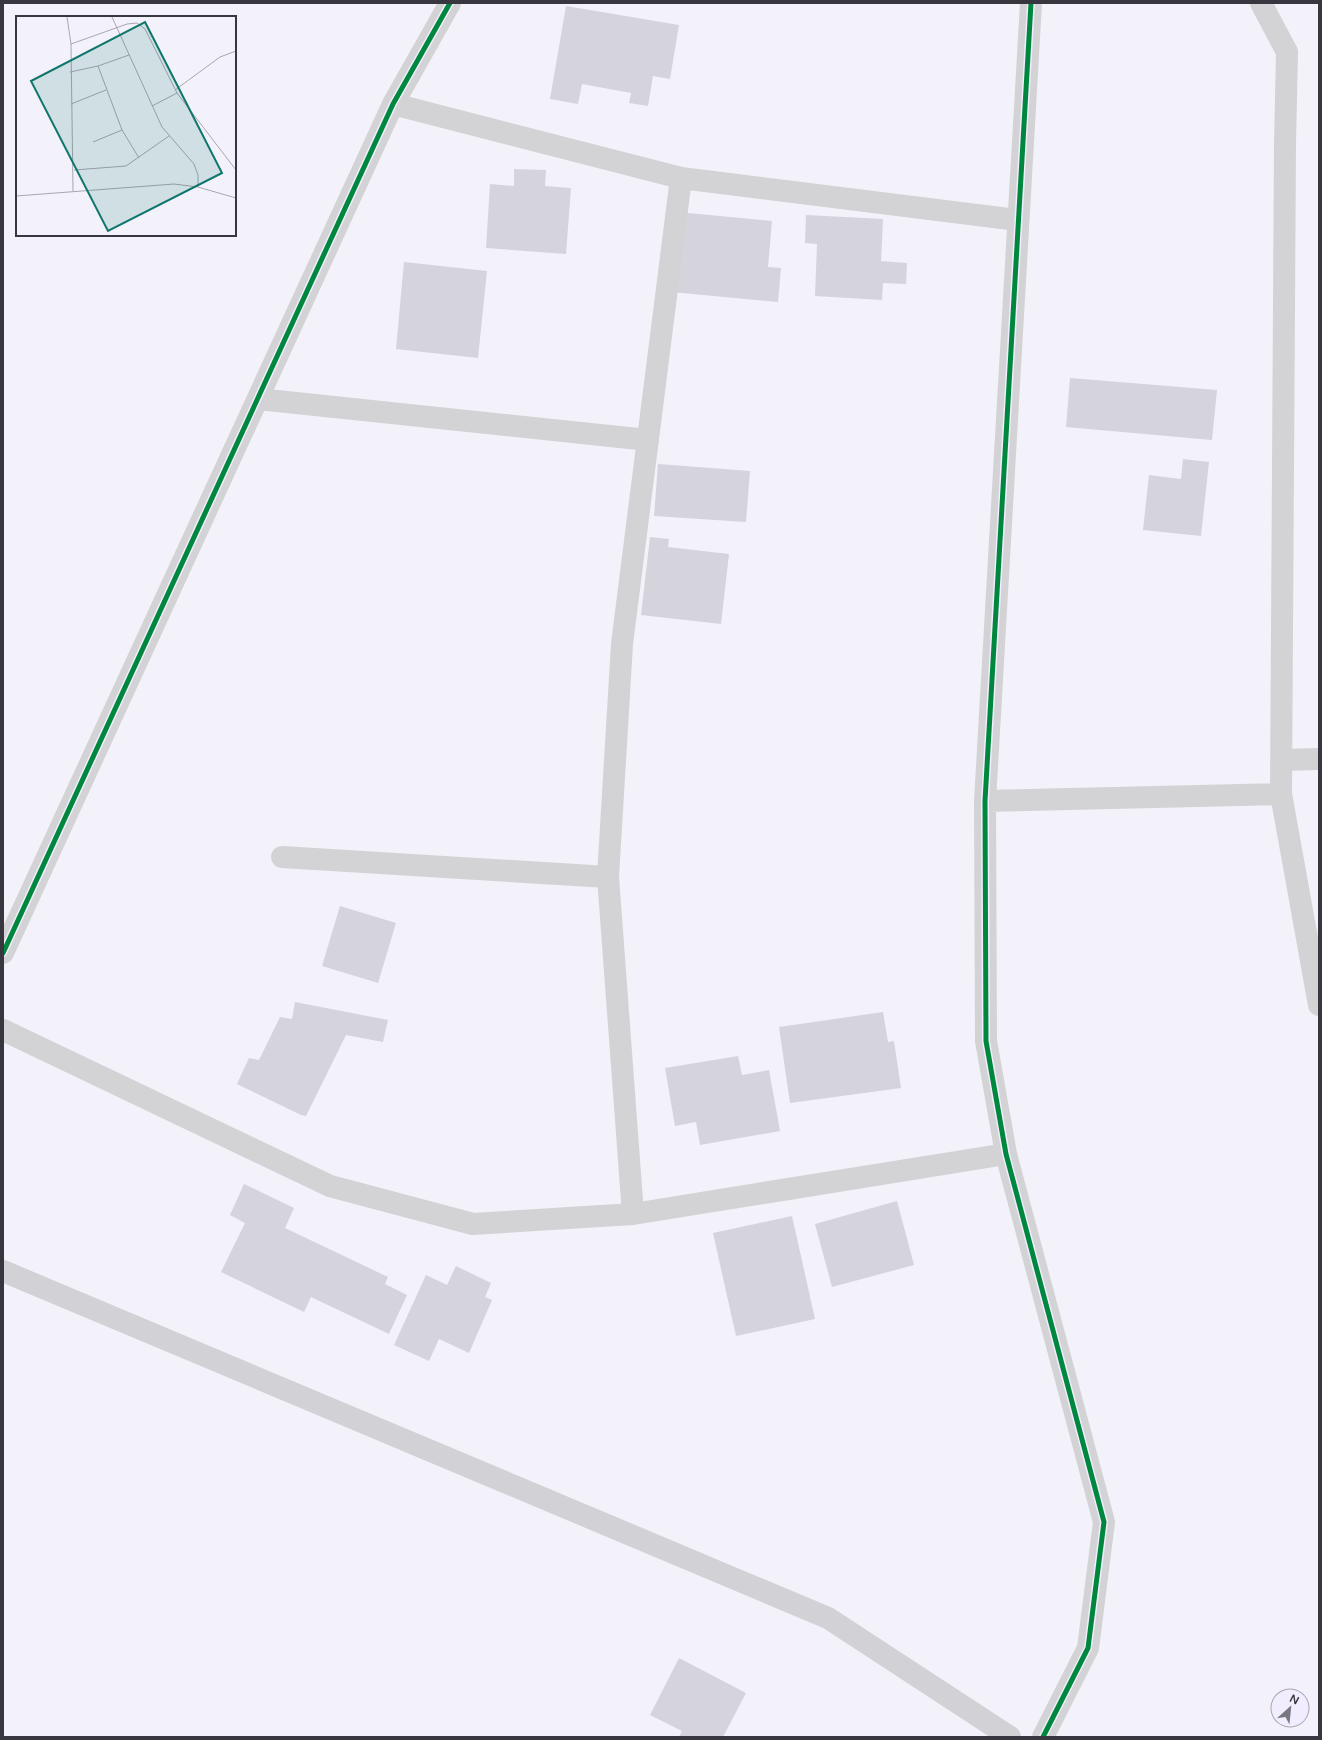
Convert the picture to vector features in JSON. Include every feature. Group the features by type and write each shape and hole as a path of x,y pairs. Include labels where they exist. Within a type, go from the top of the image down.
{"main road":[{"path":"3,1271 828,1618 1010,1737"}],"street":[{"path":"3,953 393,104 450,3"},
{"path":"1031,3 985,801 986,1041 1006,1154 1104,1522 1088,1648 1043,1737"},
{"path":"1261,3 1287,52 1285,143 1281,794 1319,1005"},
{"path":"393,104 681,178 1018,220"},
{"path":"633,1214 608,876 622,644 681,178"},
{"path":"258,399 648,440"},
{"path":"1282,760 1319,759"},
{"path":"985,801 1281,794"},
{"path":"282,857 608,876"},
{"path":"3,1030 330,1186 472,1224 633,1214 1006,1154"}],"building":[{"path":"566,6 679,25 670,79 653,76 648,106 629,103 631,93 582,84 578,104 550,99"},
{"path":"514,169 546,170 545,186 571,188 566,254 486,248 490,184 514,186"},
{"path":"678,212 772,221 768,267 781,268 778,302 671,292"},
{"path":"806,215 883,219 881,261 907,263 906,284 883,283 882,300 815,296 817,244 805,243"},
{"path":"404,262 487,271 478,358 396,349"},
{"path":"1070,378 1217,390 1212,440 1066,427"},
{"path":"1183,459 1209,462 1201,536 1143,530 1149,475 1181,479"},
{"path":"658,464 750,471 746,522 654,516"},
{"path":"650,537 669,539 668,547 729,554 721,624 641,615"},
{"path":"340,906 396,923 378,983 322,966"},
{"path":"295,1002 388,1020 383,1042 346,1035 306,1116 237,1084 249,1058 259,1060 280,1017 292,1019"},
{"path":"883,1012 888,1042 894,1041 901,1088 790,1103 779,1027"},
{"path":"738,1056 742,1075 769,1070 780,1131 700,1145 696,1122 675,1126 665,1068"},
{"path":"244,1184 294,1208 285,1228 388,1277 385,1284 407,1295 389,1334 311,1297 304,1312 221,1272 245,1223 230,1215"},
{"path":"897,1201 914,1265 832,1287 815,1224"},
{"path":"792,1216 815,1319 736,1336 713,1233"},
{"path":"456,1266 491,1283 485,1297 492,1300 469,1353 439,1339 429,1361 394,1345 426,1275 447,1285"},
{"path":"679,1658 746,1693 723,1737 679,1737 682,1731 650,1715"}],"cycle path":[{"path":"3,953 393,104 450,3"},
{"path":"1031,3 985,801 986,1041 1006,1154 1104,1522 1088,1648 1043,1737"}]}
